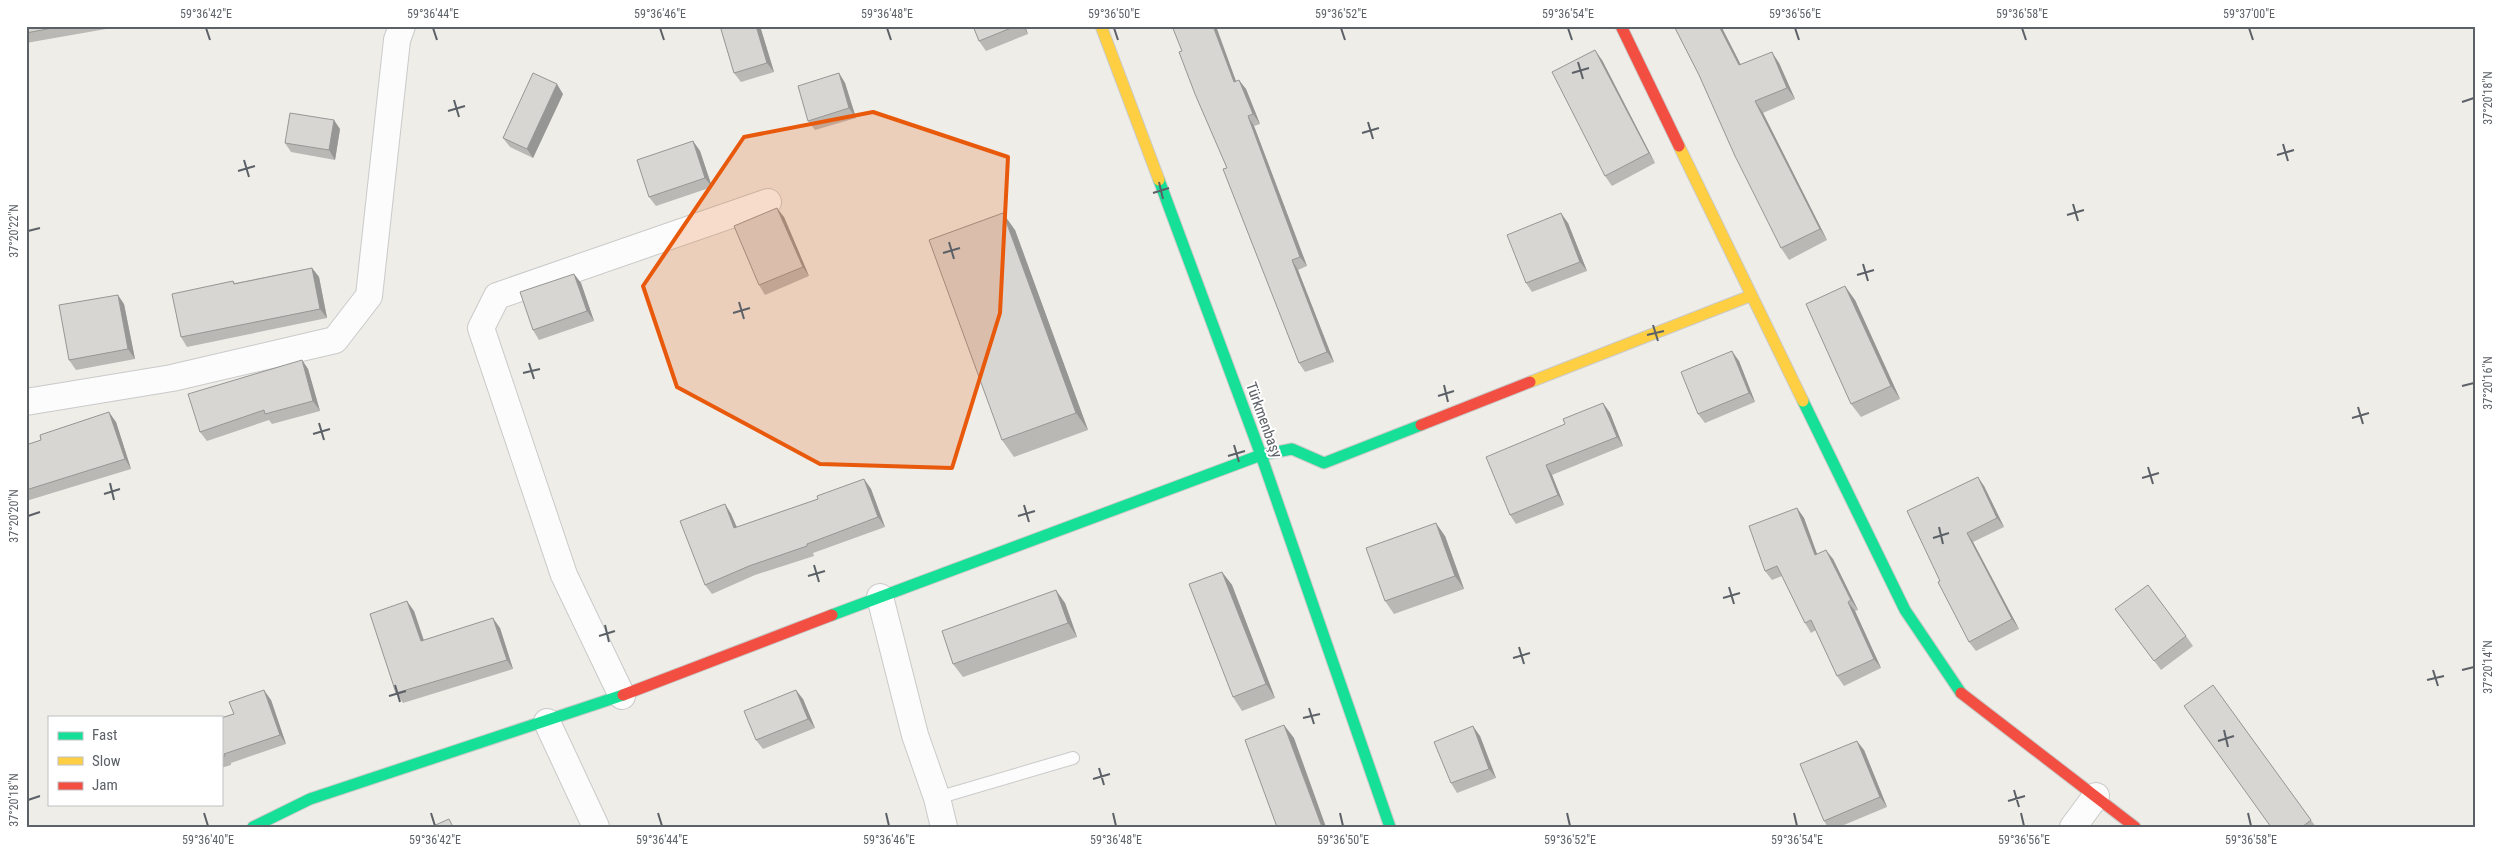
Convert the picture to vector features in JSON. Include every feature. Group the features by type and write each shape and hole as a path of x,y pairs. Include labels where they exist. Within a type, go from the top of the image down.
{"street":[{"path":"26,402 172,378 335,340 369,296 398,40 402,26"},
{"name":"Türkmenbaşy","path":"1101,26 1262,456 1390,827"},
{"path":"1621,26 1750,296 1904,610 1962,693 2135,827"},
{"path":"622,696 564,575 481,328 496,296 768,202"},
{"path":"253,827 310,799 622,696 880,597 1262,456 1292,449 1324,463 1750,296"},
{"path":"880,597 915,735 937,798 944,827"},
{"path":"547,722 596,827"},
{"path":"2072,827 2096,796"}],"lane":[{"path":"937,798 1073,758"}],"highlighted area":[{"path":"873,112 1008,157 1000,313 952,468 820,464 677,387 643,286 744,137"}],"building":[{"path":"26,26 63,26 26,33"},
{"path":"720,26 756,26 767,63 734,73"},
{"path":"973,26 1016,26 979,41"},
{"path":"1172,26 1213,26 1234,82 1239,80 1253,114 1248,116 1300,257 1292,260 1327,352 1299,363 1223,169 1227,168 1195,94 1179,52 1182,51"},
{"path":"1674,26 1719,26 1739,65 1772,52 1787,88 1755,101 1820,229 1781,248"},
{"path":"1595,50 1649,153 1605,176 1552,72"},
{"path":"533,73 557,84 527,149 503,138"},
{"path":"839,73 849,108 808,121 798,86"},
{"path":"290,113 334,120 329,150 285,143"},
{"path":"693,141 705,178 649,197 637,160"},
{"path":"777,208 803,267 759,285 734,226"},
{"path":"1003,213 1076,413 1002,440 929,240"},
{"path":"1561,213 1580,262 1526,283 1507,235"},
{"path":"312,268 320,309 181,337 172,294 233,281 234,284"},
{"path":"574,274 587,311 533,330 520,292"},
{"path":"1845,286 1891,386 1851,404 1806,304"},
{"path":"118,295 128,349 69,360 59,305"},
{"path":"1732,351 1749,393 1698,414 1681,372"},
{"path":"302,360 313,401 265,414 264,410 200,432 188,394"},
{"path":"1603,403 1617,437 1546,465 1558,495 1510,515 1486,457 1565,424 1563,419"},
{"path":"109,412 125,459 26,490 26,445 41,440 40,435"},
{"path":"1978,477 1997,518 1967,533 2012,619 1969,642 1938,582 1940,581 1907,511"},
{"path":"864,479 878,517 807,544 807,546 749,566 705,585 680,521 725,504 734,528 818,499 817,496"},
{"path":"1797,508 1815,555 1826,550 1851,600 1848,602 1874,659 1837,676 1811,620 1805,623 1777,566 1765,571 1749,526"},
{"path":"1436,523 1455,576 1385,601 1366,548"},
{"path":"1222,572 1266,684 1233,697 1189,584"},
{"path":"2148,585 2186,636 2154,661 2115,609"},
{"path":"1056,590 1068,623 953,664 942,631"},
{"path":"407,601 421,641 493,618 507,660 396,693 370,614"},
{"path":"2213,685 2311,820 2302,827 2271,827 2184,706"},
{"path":"264,690 280,735 224,754 225,756 222,757 222,718 234,714 229,702"},
{"path":"796,690 808,719 756,740 744,711"},
{"path":"1284,725 1322,827 1277,827 1245,740"},
{"path":"1473,726 1489,769 1451,783 1434,742"},
{"path":"1857,741 1880,797 1824,821 1800,764"},
{"path":"449,819 453,827 431,827"}],"traffic: fast":[{"path":"1159,180 1261,455 1390,827"},
{"path":"1803,401 1905,610 1961,693"},
{"path":"832,615 1261,455 1292,449 1324,463 1421,425"},
{"path":"253,827 310,799 623,695"}],"traffic: slow":[{"path":"1101,26 1159,180"},
{"path":"1679,146 1803,401"},
{"path":"1530,382 1750,296"}],"traffic: jam":[{"path":"1621,26 1679,146"},
{"path":"1421,425 1530,382"},
{"path":"623,695 832,615"},
{"path":"1961,693 2135,827"}]}
